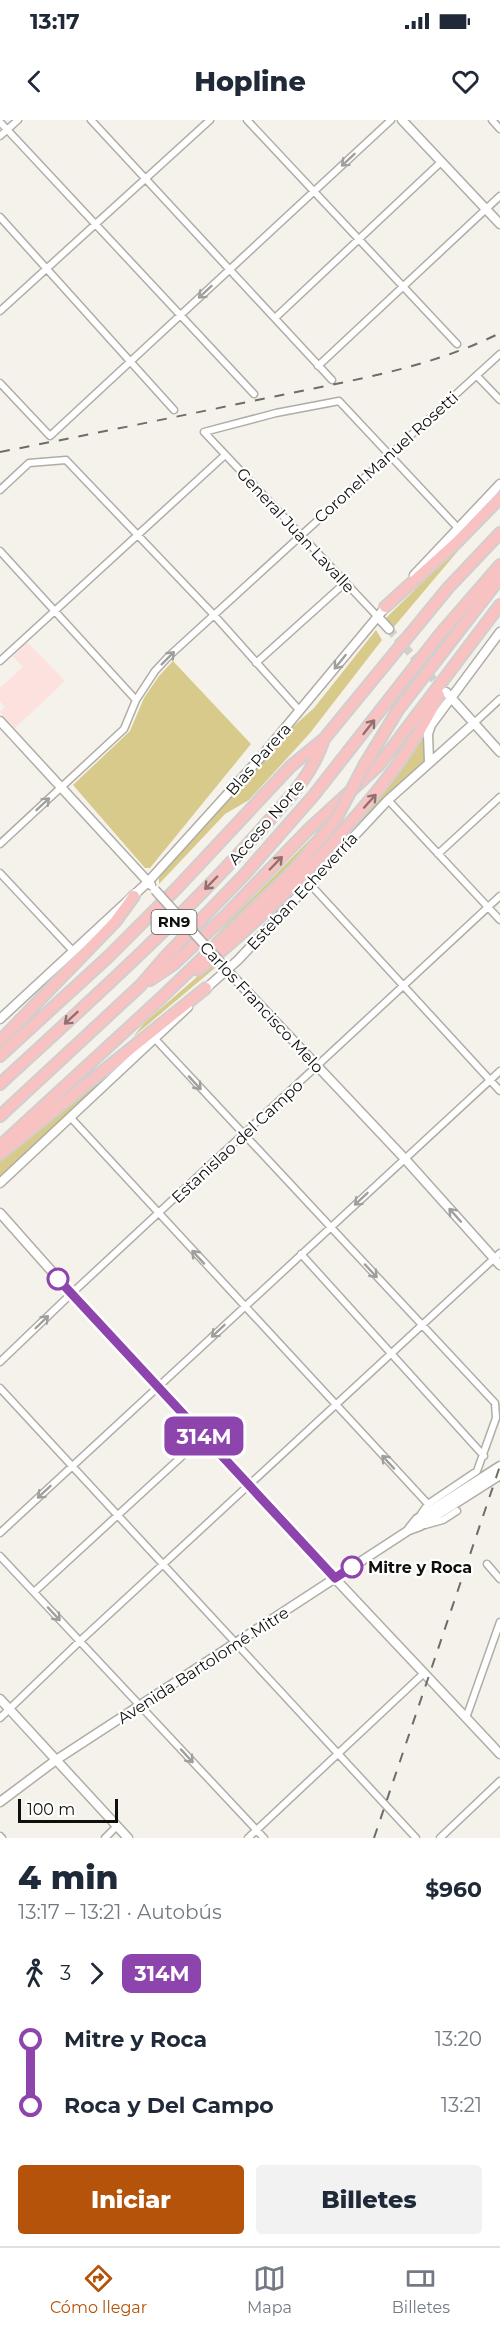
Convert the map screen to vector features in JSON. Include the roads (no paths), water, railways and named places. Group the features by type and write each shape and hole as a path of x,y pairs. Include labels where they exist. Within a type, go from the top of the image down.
{"highway":[{"path":"385,608 457,542 500,498"},
{"name":"Acceso Norte","path":"0,1084 137,957 215,880 304,780 324,739 448,588 500,533"},
{"name":"Acceso Norte","path":"0,1116 140,986 213,909 285,829 340,763 441,633 500,565"},
{"path":"0,1146 160,999 294,870 335,821 365,764 398,710 500,578"},
{"path":"140,986 174,964 225,916 308,830 379,765 500,605"},
{"path":"160,999 253,925 296,884 378,792 399,765 427,718 450,670"},
{"path":"0,1056 108,957 177,888 291,766 324,739"},
{"path":"0,1041 115,922 134,896"},
{"path":"0,1154 206,988"}],"street":[{"path":"0,136 18,120"},
{"path":"91,120 332,380"},
{"path":"0,311 210,120"},
{"path":"247,120 457,344"},
{"path":"0,382 50,436 391,120"},
{"path":"402,120 500,224"},
{"path":"492,120 500,129"},
{"path":"0,122 254,394"},
{"path":"275,318 441,162"},
{"path":"318,366 500,196"},
{"path":"0,217 132,360 174,410"},
{"name":"Coronel Manuel Rosetti","path":"0,844 124,729 136,700 155,671 300,534 500,354"},
{"path":"477,376 500,400"},
{"name":"General Juan Lavalle","path":"388,629 204,432 276,413 339,401 389,454"},
{"path":"389,454 457,527"},
{"path":"0,661 225,455"},
{"path":"0,490 29,463 66,460 214,615 300,711"},
{"name":"Blas Parera","path":"0,1019 148,882 300,711 377,616 457,527 500,484"},
{"path":"0,550 136,700"},
{"path":"256,663 346,582"},
{"path":"429,762 429,730 448,695 500,632"},
{"path":"448,695 500,752"},
{"name":"Esteban Echeverría","path":"0,1183 156,1040 224,966 309,883 388,800 500,699"},
{"name":"Carlos Francisco Melo","path":"0,721 224,966 498,1259"},
{"path":"438,854 500,797"},
{"path":"388,800 500,920"},
{"path":"0,873 73,951"},
{"path":"309,883 500,1091"},
{"name":"Estanislao del Campo","path":"0,1362 500,896"},
{"path":"156,1040 491,1399 496,1408 496,1418 480,1467 473,1475 428,1504 418,1523"},
{"path":"0,1533 500,1071"},
{"path":"70,1118 428,1504"},
{"path":"0,1214 71,1294 500,1754"},
{"path":"301,1254 484,1456"},
{"path":"0,1718 80,1641 422,1325 498,1259"},
{"path":"0,1388 416,1838"},
{"path":"34,1592 204,1436"},
{"name":"Avenida Bartolomé Mitre","path":"0,1802 56,1760 409,1530 500,1466"},
{"name":"Avenida Bartolomé Mitre","path":"418,1523 500,1475"},
{"path":"418,1523 443,1520 458,1511"},
{"path":"0,1556 264,1838"},
{"path":"487,1564 500,1579"},
{"path":"466,1718 500,1622"},
{"path":"248,1838 423,1674"},
{"path":"0,1700 128,1838"},
{"path":"440,1838 500,1781"},
{"path":"105,1838 117,1826"}],"tunnel":[{"path":"389,629 442,689"}],"railway":[{"path":"0,452 391,372 446,355 500,333"},
{"path":"374,1838 500,1466"}],"place":[{"name":"Mitre y Roca","path":"352,1567"}]}
